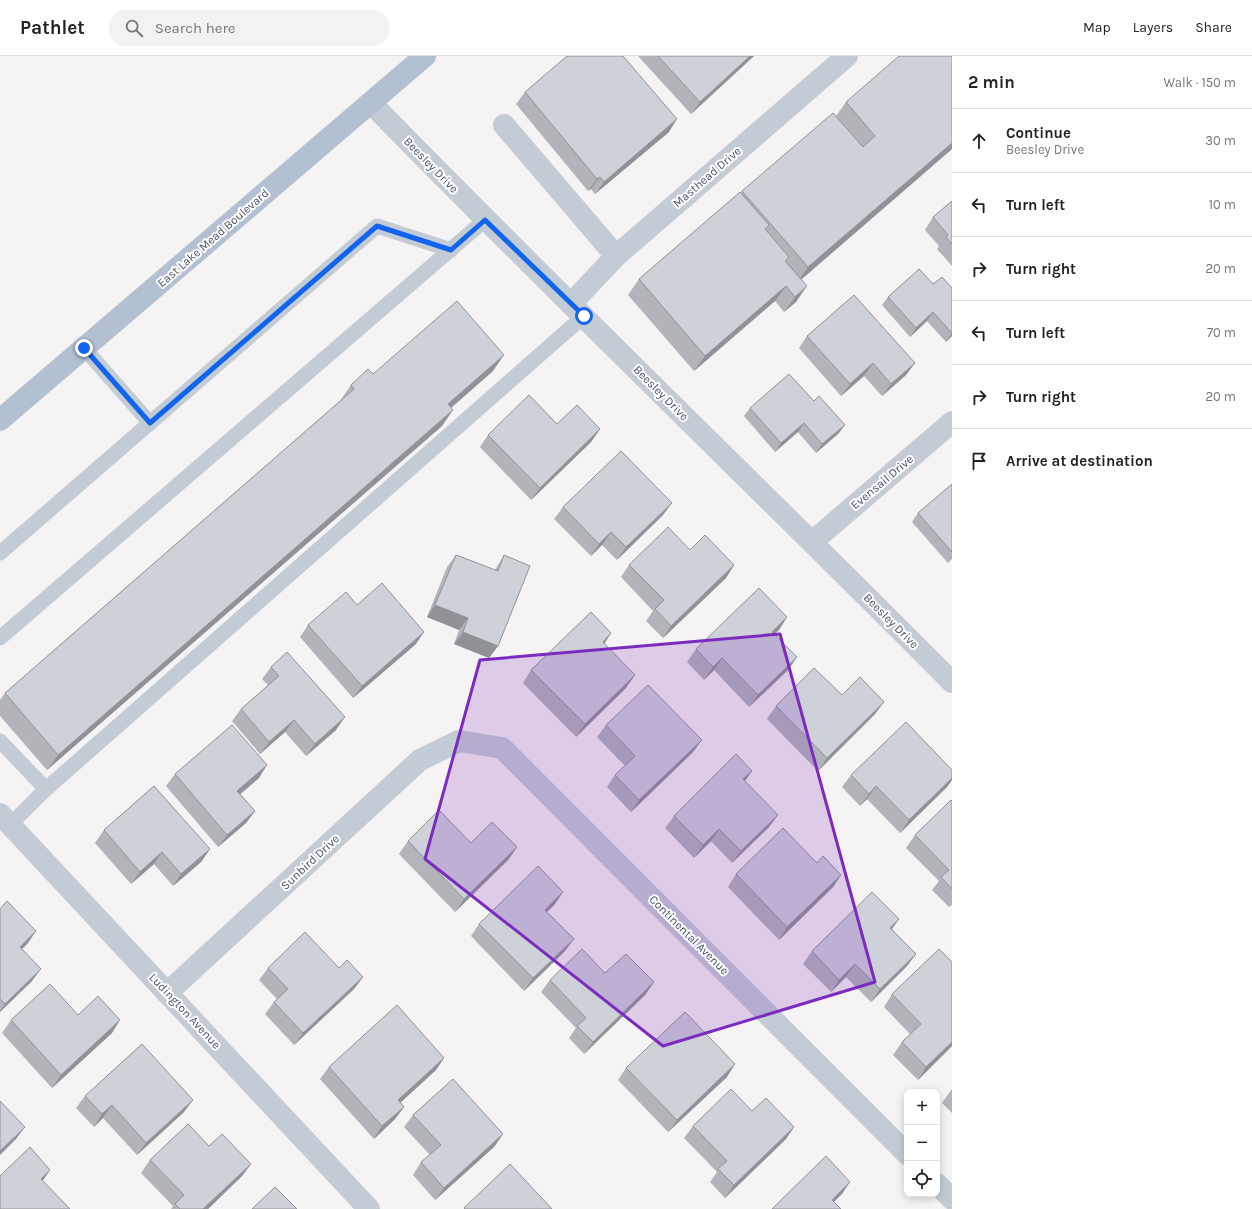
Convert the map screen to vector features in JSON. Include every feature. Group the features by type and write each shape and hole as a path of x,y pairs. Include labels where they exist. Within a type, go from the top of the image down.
{"main road":[{"name":"East Lake Mead Boulevard","path":"0,420 426,56"}],"street":[{"name":"Masthead Drive","path":"577,310 616,256 841,58"},
{"name":"Beesley Drive","path":"371,103 485,220 952,682"},
{"path":"504,125 616,256"},
{"name":"Evensail Drive","path":"812,542 952,422"},
{"name":"Sunbird Drive","path":"167,993 420,760 459,741"},
{"name":"Continental Avenue","path":"459,741 502,748 904,1151"},
{"name":"Ludington Avenue","path":"5,819 369,1209"},
{"path":"940,1187 952,1200"}],"lane":[{"path":"0,638 485,220"},
{"path":"0,553 377,226 451,250"},
{"path":"5,819 46,789 577,310"},
{"path":"84,348 150,423"},
{"path":"0,741 46,789"}],"highlighted area":[{"path":"780,634 875,982 663,1046 425,859 480,660"}],"building":[{"path":"567,56 623,56 677,119 604,182 600,177 597,179 525,92"},
{"path":"658,56 750,56 700,102"},
{"path":"899,56 952,56 952,143 808,267 742,191 833,113 863,147 875,136 846,102"},
{"path":"740,192 769,225 765,229 789,257 785,261 807,286 795,297 786,286 705,356 639,279"},
{"path":"952,201 952,244 946,237 948,235 933,217"},
{"path":"919,269 933,284 942,277 952,288 952,333 933,312 916,328 888,297"},
{"path":"854,295 915,363 891,384 873,363 850,384 807,336"},
{"path":"457,301 504,355 448,404 453,410 58,755 5,693 354,389 351,385 368,369 373,374"},
{"path":"789,374 814,401 819,396 845,425 822,444 804,423 781,443 750,408"},
{"path":"529,395 557,424 577,405 600,429 540,488 488,435"},
{"path":"621,451 672,503 626,547 611,532 599,544 563,507"},
{"path":"952,484 952,552 918,513"},
{"path":"668,527 690,550 705,535 734,565 671,626 655,609 664,600 629,565"},
{"path":"456,555 498,571 504,555 530,566 498,646 463,632 468,618 435,605"},
{"path":"382,583 424,632 362,686 308,625 346,592 357,605"},
{"path":"759,588 787,617 772,632 797,657 758,695 722,658 713,667 696,649"},
{"path":"591,612 611,633 603,642 635,675 585,724 531,670"},
{"path":"287,652 345,717 315,744 294,720 269,742 241,709 279,676 271,667"},
{"path":"814,668 842,695 860,677 884,702 827,758 776,706"},
{"path":"648,685 702,740 639,800 615,775 635,756 606,725"},
{"path":"906,722 952,770 952,778 909,820 876,786 869,794 851,775"},
{"path":"232,725 267,765 237,791 255,811 227,835 175,774"},
{"path":"736,754 752,771 743,779 778,815 741,851 719,829 703,845 674,816"},
{"path":"154,786 210,849 181,874 162,852 140,872 104,830"},
{"path":"951,800 952,889 941,877 949,870 915,835"},
{"path":"439,810 471,843 492,822 517,847 464,899 408,841"},
{"path":"783,828 817,863 823,856 841,875 787,927 736,874"},
{"path":"538,866 563,892 545,910 574,939 533,978 479,924"},
{"path":"872,892 899,919 890,928 916,954 880,989 855,964 839,980 812,951"},
{"path":"7,901 36,931 20,947 41,969 5,1004 0,999 0,909"},
{"path":"305,932 339,968 347,960 363,977 303,1033 274,1002 288,989 268,968"},
{"path":"582,949 605,973 626,954 654,982 593,1042 577,1026 586,1018 550,980"},
{"path":"939,949 952,962 952,1042 926,1067 902,1042 921,1024 892,994"},
{"path":"50,984 78,1015 98,996 120,1020 61,1075 11,1020"},
{"path":"397,1005 444,1058 398,1100 404,1107 382,1126 329,1067"},
{"path":"685,1012 735,1064 677,1120 626,1068"},
{"path":"142,1044 193,1100 146,1143 112,1105 102,1114 85,1096"},
{"path":"453,1079 503,1134 444,1188 421,1162 441,1145 413,1115"},
{"path":"731,1089 752,1111 766,1098 794,1127 734,1185 718,1169 727,1161 693,1126"},
{"path":"0,1101 25,1127 0,1151"},
{"path":"188,1124 209,1146 222,1134 251,1164 203,1209 180,1209 175,1204 184,1195 150,1160"},
{"path":"30,1147 50,1170 41,1179 70,1209 0,1209 0,1176"},
{"path":"826,1156 850,1182 832,1200 841,1209 772,1209"},
{"path":"510,1164 552,1209 464,1208"},
{"path":"275,1187 297,1209 252,1209"}],"route":[{"path":"84,348 150,423 377,226 451,250 485,220 584,316"}]}
